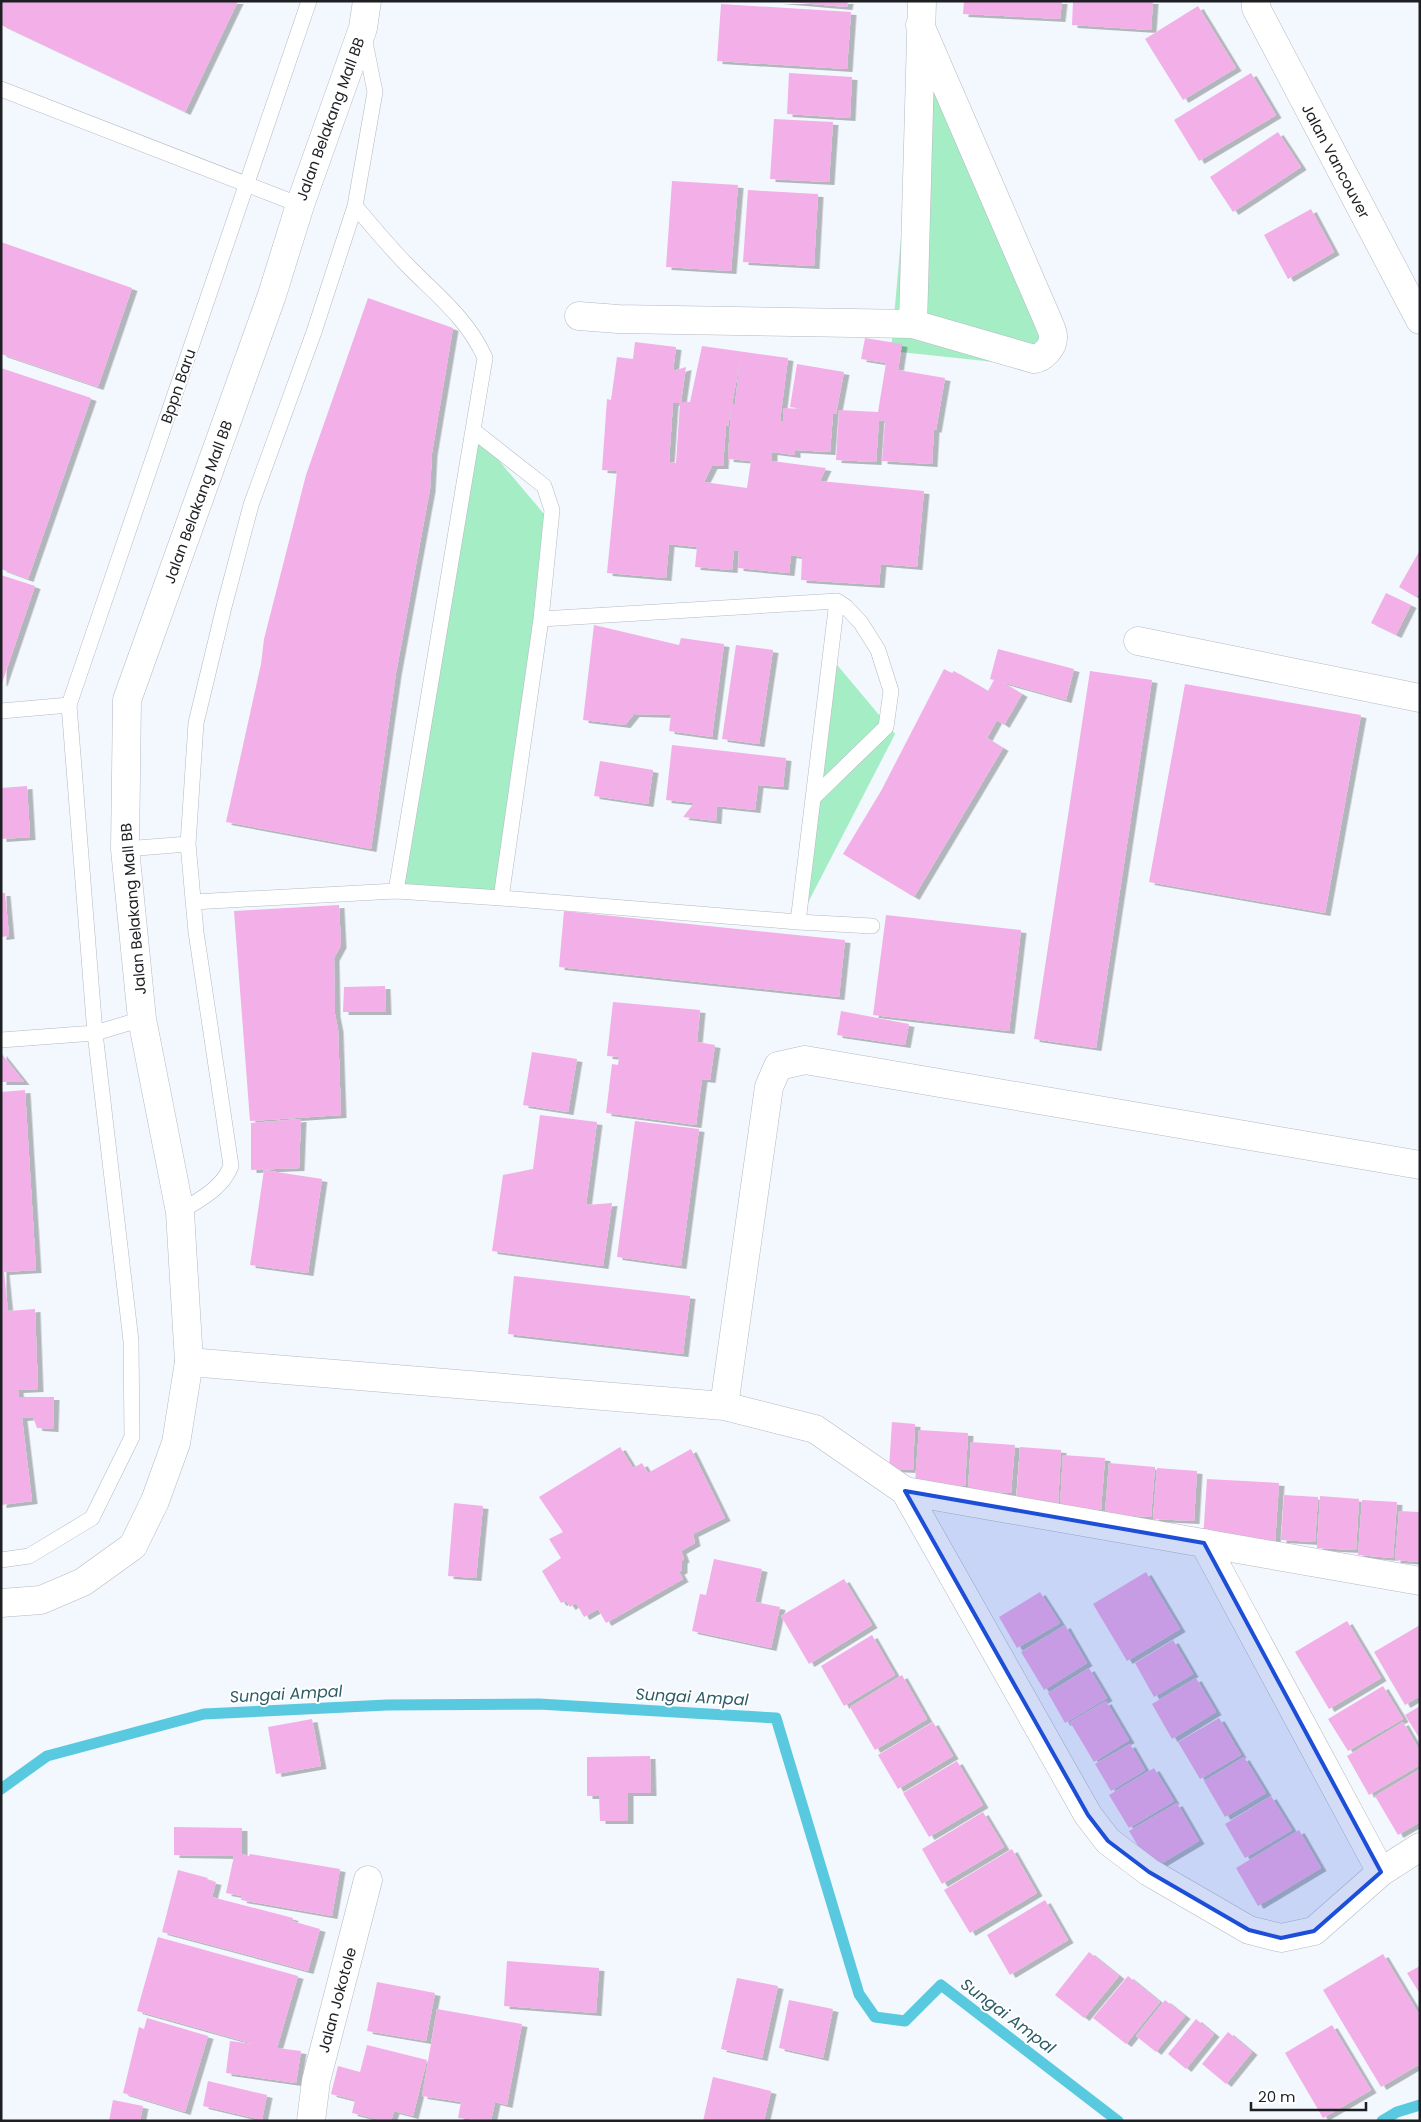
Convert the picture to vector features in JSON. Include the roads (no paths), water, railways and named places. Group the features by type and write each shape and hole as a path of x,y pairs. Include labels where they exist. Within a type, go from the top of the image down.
{"street":[{"name":"Jalan Vancouver","path":"1256,1 1256,8 1420,320"},
{"path":"913,324 921,13"},
{"path":"578,316 913,324 1034,359 1045,353 1054,337 921,13"},
{"name":"Jalan Belakang Mall BB","path":"1,1603 40,1600 83,1582 133,1546 155,1501 176,1443 189,1362 180,1212 142,1019 125,849 127,700 272,295 300,205 365,14"},
{"path":"1138,641 1420,698"},
{"path":"724,1406 769,1088 778,1066 805,1060 1420,1165"},
{"path":"189,1362 724,1406 815,1429 905,1491 1420,1582"},
{"path":"905,1491 1088,1814 1108,1841 1149,1872 1250,1930 1281,1938 1314,1931 1381,1872 1420,1847"},
{"path":"1204,1543 1381,1872"},
{"name":"Jalan Jokotole","path":"311,2121 316,2081 368,1880"}],"lane":[{"name":"Bppn Baru","path":"69,705 309,1"},
{"path":"180,1212 217,1188 226,1179 231,1166 196,932 188,844 196,723 251,505 314,332 355,206 375,92 365,14"},
{"path":"1,89 300,205"},
{"path":"355,206 410,268 465,322 478,341 485,358 396,891"},
{"path":"474,431 544,486 552,510 541,618 500,898"},
{"path":"541,618 837,602 846,607 861,623 878,650 891,691 886,727 814,797"},
{"path":"798,922 837,602"},
{"path":"1,712 69,705 95,1033 131,1341 132,1437 92,1518 29,1556 1,1560"},
{"path":"125,849 188,844"},
{"path":"193,902 396,891 872,926"},
{"path":"1,1040 95,1033 142,1019"}],"waterway":[{"name":"Sungai Ampal","path":"1,1789 47,1756 204,1714 387,1705 539,1704 776,1718 859,1994 875,2017 905,2021 941,1985 1118,2121"},
{"name":"Sungai Ampal","path":"1382,2121 1397,2112 1420,2105"}]}
